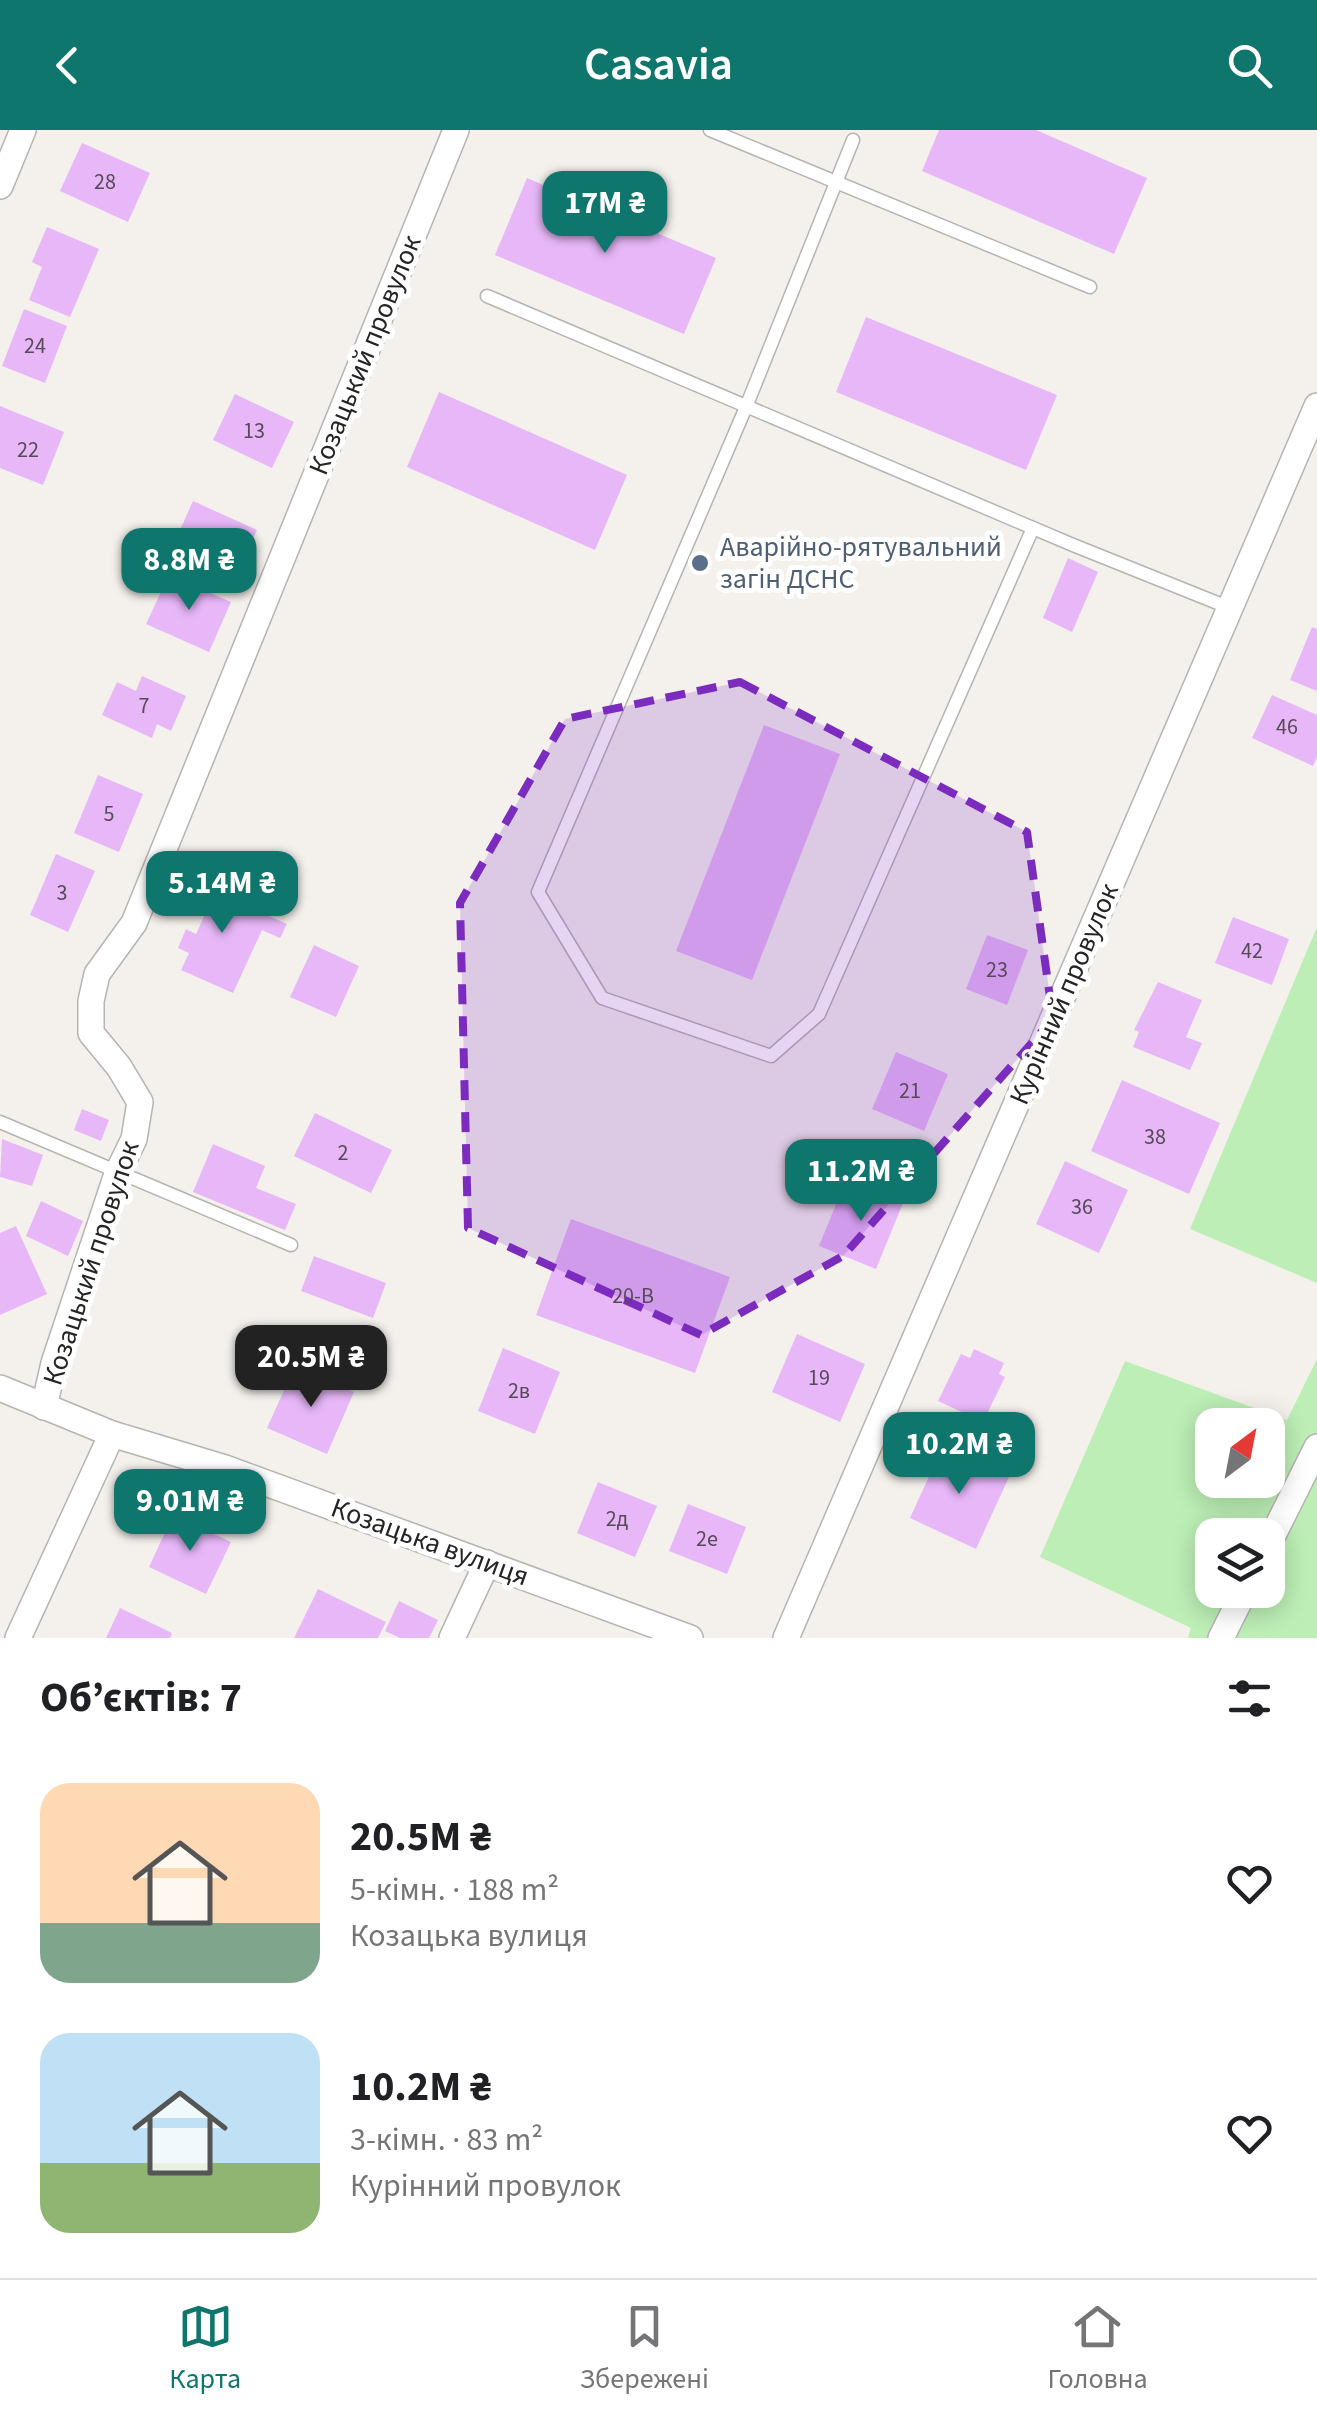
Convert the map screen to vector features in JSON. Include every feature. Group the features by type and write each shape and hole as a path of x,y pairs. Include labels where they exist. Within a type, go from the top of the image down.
{"street":[{"path":"0,186 23,130"},
{"name":"Козацький провулок","path":"44,1408 54,1363 117,1174 134,1138 140,1102 120,1067 91,1033 91,1001 97,974 134,924 456,130"},
{"name":"Курінний провулок","path":"786,1638 1317,406"},
{"name":"Козацька вулиця","path":"0,1388 112,1434 225,1468 690,1638"},
{"path":"18,1638 112,1434"},
{"path":"1282,1518 1317,1447"},
{"path":"452,1638 487,1562"},
{"path":"1221,1638 1236,1608"}],"lane":[{"path":"710,130 1090,287"},
{"path":"852,140 746,407 538,892 602,998 771,1056 819,1014 1034,528"},
{"path":"486,296 1230,608"},
{"path":"0,1122 291,1245"}],"highlighted area":[{"path":"740,682 1027,832 1053,1019 843,1256 701,1335 468,1228 460,903 565,719"}],"green space":[{"path":"1317,927 1317,1283 1190,1229"},
{"path":"1317,1359 1317,1638 1188,1638 1191,1628 1040,1557 1125,1361 1254,1408 1195,1408 1195,1498 1285,1498 1285,1419"}],"building":[{"path":"939,130 1036,130 1147,178 1114,254 922,171"},
{"path":"82,143 150,173 128,222 60,191"},
{"path":"527,178 716,258 684,334 495,255"},
{"path":"47,227 99,249 70,317 29,300 42,267 32,262"},
{"path":"24,309 67,326 45,383 2,366"},
{"path":"866,317 1057,395 1026,470 836,392"},
{"path":"439,392 627,475 595,550 407,467"},
{"path":"235,394 294,422 272,468 213,440"},
{"path":"0,406 64,432 43,485 0,468"},
{"path":"193,501 257,530 240,569 175,541"},
{"path":"1068,558 1098,572 1072,632 1043,618"},
{"path":"169,575 231,602 209,652 146,624"},
{"path":"1312,627 1317,629 1317,691 1290,680"},
{"path":"142,676 186,696 171,731 157,724 152,738 102,715 117,682 136,691"},
{"path":"1272,695 1317,715 1317,757 1313,766 1252,738"},
{"path":"764,725 840,754 752,980 676,951"},
{"path":"98,775 143,794 119,852 74,833"},
{"path":"56,854 95,871 68,932 30,915"},
{"path":"187,879 287,924 280,938 262,930 233,993 181,970 189,953 178,948 186,929 196,934 206,912 177,899"},
{"path":"1233,917 1289,939 1272,985 1215,963"},
{"path":"987,935 1028,950 1007,1005 966,989"},
{"path":"314,945 359,966 336,1017 290,997"},
{"path":"1158,982 1202,1000 1186,1037 1202,1043 1190,1070 1133,1047 1139,1032 1134,1030"},
{"path":"896,1052 948,1074 924,1131 872,1109"},
{"path":"1122,1080 1220,1123 1189,1194 1091,1151"},
{"path":"82,1109 109,1120 101,1141 74,1130"},
{"path":"315,1113 392,1150 371,1193 294,1156"},
{"path":"2,1139 43,1155 32,1186 0,1177"},
{"path":"213,1144 265,1166 256,1188 296,1204 285,1230 193,1192"},
{"path":"1065,1161 1128,1190 1099,1253 1036,1224"},
{"path":"846,1180 903,1203 876,1269 819,1246"},
{"path":"41,1201 83,1221 68,1256 26,1236"},
{"path":"571,1219 730,1277 695,1373 536,1315"},
{"path":"16,1226 47,1294 0,1315 0,1233"},
{"path":"314,1256 386,1283 373,1318 301,1291"},
{"path":"797,1334 865,1364 840,1422 772,1392"},
{"path":"503,1348 560,1372 535,1434 478,1411"},
{"path":"974,1349 1004,1363 999,1374 1005,1377 983,1422 938,1401 961,1354 970,1358"},
{"path":"295,1366 354,1392 327,1454 267,1428"},
{"path":"943,1446 1009,1477 976,1549 910,1518"},
{"path":"598,1482 657,1506 635,1557 577,1533"},
{"path":"688,1504 746,1527 727,1574 669,1551"},
{"path":"173,1515 231,1542 206,1594 149,1567"},
{"path":"318,1589 386,1622 378,1638 294,1638"},
{"path":"399,1601 438,1620 429,1638 400,1638 385,1631"},
{"path":"120,1608 172,1633 170,1638 106,1638"}],"place":[{"name":"Аварійно-рятувальний загін ДСНС","path":"700,563"}]}
